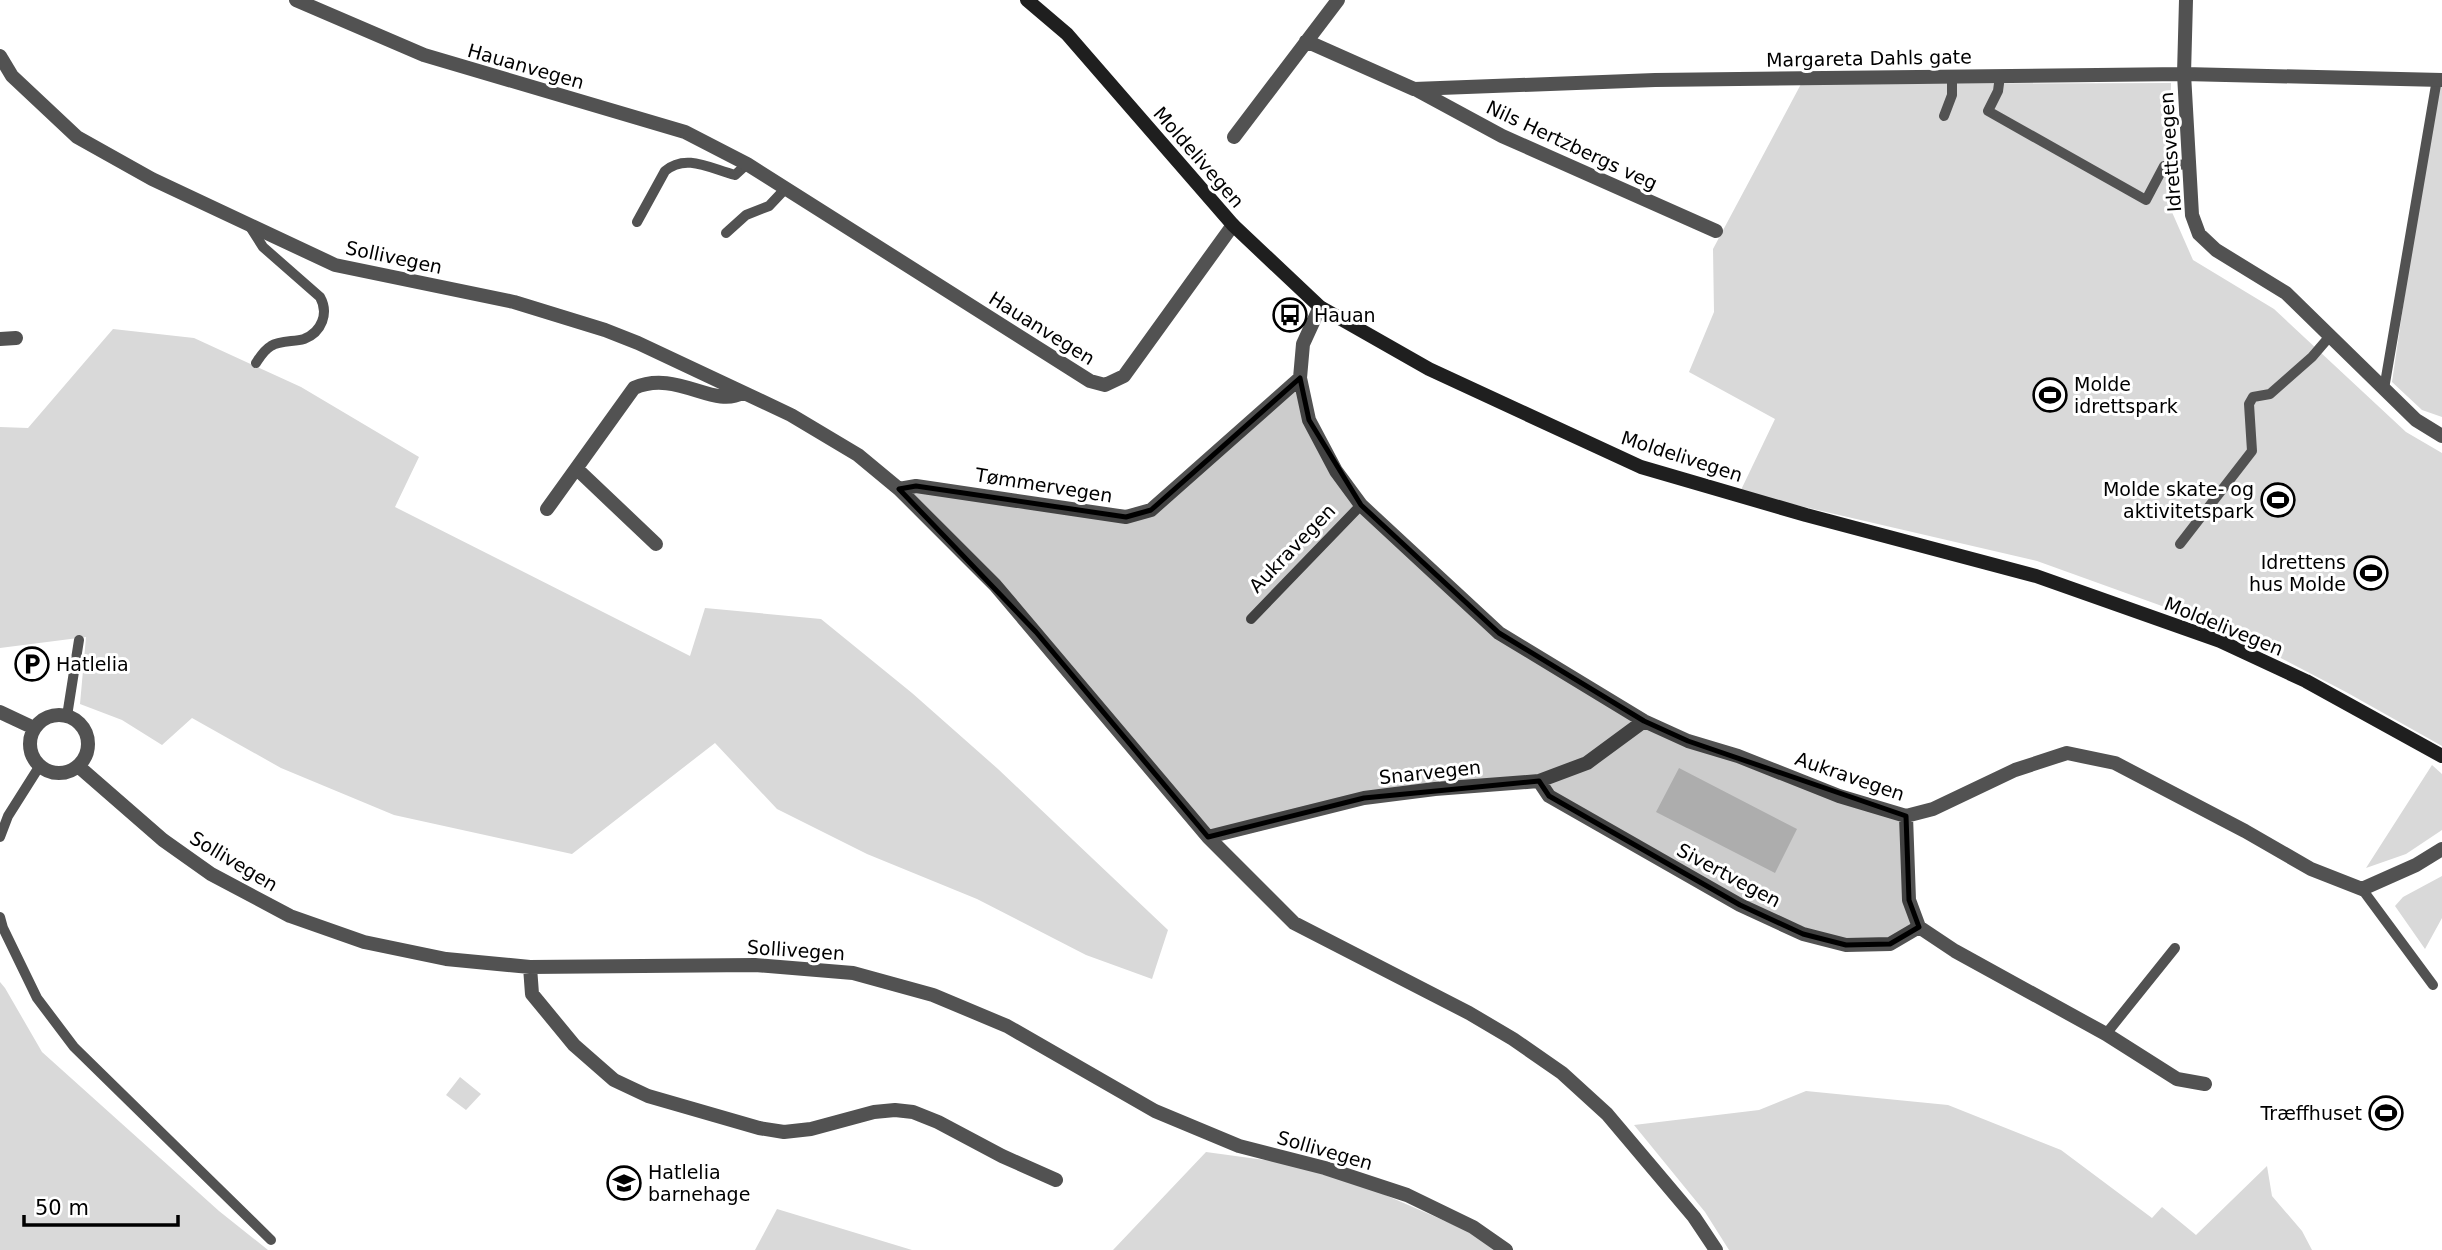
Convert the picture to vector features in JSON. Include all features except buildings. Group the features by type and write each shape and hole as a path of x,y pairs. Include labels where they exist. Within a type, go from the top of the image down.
{"main road":[{"name":"Moldelivegen","path":"1027,0 1067,34 1233,225 1320,307 1429,369 1641,467 1806,515 2036,576 2220,641 2325,691 2442,756"}],"street":[{"name":"Hauanvegen","path":"296,0 424,55 685,132 747,164 1090,381 1105,385 1124,376 1233,225"},
{"path":"1234,137 1338,0"},
{"name":"Idrettsvegen","path":"2186,0 2184,74 2192,215 2199,234 2216,250 2286,293 2416,420 2442,436"},
{"name":"Margareta Dahls gate","path":"1306,41 1414,89 1655,79 2184,74 2440,79"},
{"name":"Sollivegen","path":"0,56 12,76 77,137 152,179 335,265 514,302 638,343 791,415 880,471 995,585 1208,837 1294,923 1469,1013 1562,1073 1607,1114 1694,1217 1716,1250"},
{"name":"Nils Hertzbergs veg","path":"1414,89 1502,136 1716,231"},
{"name":"Aukravegen","path":"1320,307 1303,344 1300,378 1309,420 1336,471 1361,505 1499,633 1644,721 1688,741 1738,756 1839,796 1906,816 1933,809 2015,770 2067,753 2115,763 2311,869 2362,889"},
{"path":"0,339 16,338"},
{"name":"Tømmervegen","path":"899,489 916,486 1126,517 1151,510 1300,378"},
{"name":"Sollivegen","path":"547,509 634,388 663,382 719,397 733,398 742,393"},
{"path":"576,469 656,544"},
{"path":"0,712 34,728"},
{"path":"67,716 82,726 88,742 87,751 78,766 63,774 55,774 39,767 29,744 34,728 48,717 67,716"},
{"name":"Snarvegen","path":"1208,837 1364,798 1539,781 1587,763 1644,721"},
{"name":"Sollivegen","path":"78,766 163,840 211,874 290,916 364,942 446,959 530,967 755,965 853,973 933,995 1007,1026 1156,1111 1239,1146 1325,1168 1407,1195 1473,1227 1506,1250"},
{"name":"Sivertvegen","path":"1539,781 1549,796 1740,905 1803,934 1846,945 1890,944 1919,927"},
{"path":"1906,816 1909,900 1919,927 1955,951 2106,1034 2177,1079 2205,1084"},
{"path":"2362,889 2416,865 2442,849"},
{"path":"530,967 532,994 574,1045 614,1080 648,1096 759,1128 784,1132 811,1129 874,1112 914,1112 1056,1180"}],"lane":[{"path":"2000,76 1998,91 1988,111 2146,200 2164,166 2189,164"},
{"path":"1944,116 1952,95 1952,77"},
{"path":"2384,388 2440,79"},
{"path":"637,222 665,171 672,165 692,162 735,175 747,164"},
{"path":"726,233 746,215 769,205 786,188"},
{"path":"249,224 263,247 320,297 324,308 324,318 314,333 305,338 274,344 256,363"},
{"path":"2180,544 2252,451 2249,404 2253,397 2270,394 2312,357 2330,336"},
{"name":"Aukravegen","path":"1251,619 1361,505"},
{"path":"67,716 79,640"},
{"path":"0,837 8,816 39,767"},
{"path":"2362,889 2433,985"},
{"path":"0,917 37,998 74,1046 271,1240"},
{"path":"2106,1034 2175,948"}],"highlighted area":[{"path":"1300,378 1309,420 1361,505 1499,633 1644,721 1688,741 1906,816 1909,900 1919,927 1890,944 1846,945 1803,934 1740,905 1549,796 1539,781 1364,798 1208,837 1036,632 899,489 916,486 1126,517 1151,510"}],"shaded area":[{"name":"Molde idrettspark","path":"2171,83 2168,203 2193,260 2274,309 2406,432 2442,453 2442,746 2223,628 2037,561 1740,492 1775,419 1689,372 1714,312 1713,249 1801,84"},
{"path":"2440,85 2442,417 2422,410 2392,382 2420,190"},
{"path":"113,329 194,338 301,387 419,457 395,507 690,656 705,608 821,619 912,693 998,769 1168,930 1152,979 1086,955 977,899 867,854 777,809 715,743 572,854 394,815 281,768 192,718 162,745 122,720 80,704 86,637 0,648 0,427 28,428"},
{"path":"2432,765 2442,774 2442,830 2406,854 2366,868"},
{"path":"1679,768 1797,829 1775,873 1656,812"},
{"path":"2442,876 2442,918 2425,949 2395,906 2403,897"},
{"path":"0,982 42,1052 219,1211 268,1250 0,1250"},
{"path":"460,1077 481,1094 466,1110 446,1095"},
{"path":"1806,1091 1948,1105 2061,1150 2152,1218 2162,1207 2196,1235 2267,1166 2272,1196 2302,1231 2312,1250 1729,1250 1705,1212 1634,1125 1759,1110"},
{"path":"1206,1152 1323,1168 1482,1237 1495,1250 1113,1250"},
{"path":"777,1209 912,1250 755,1250"}],"place":[{"name":"Hauan","path":"1290,315"},
{"name":"Molde idrettspark","path":"2050,395"},
{"name":"Molde skate- og aktivitetspark","path":"2278,500"},
{"name":"Idrettens hus Molde","path":"2371,573"},
{"name":"Hatlelia","path":"32,664"},
{"name":"Træffhuset","path":"2386,1113"},
{"name":"Hatlelia barnehage","path":"624,1183"}]}
